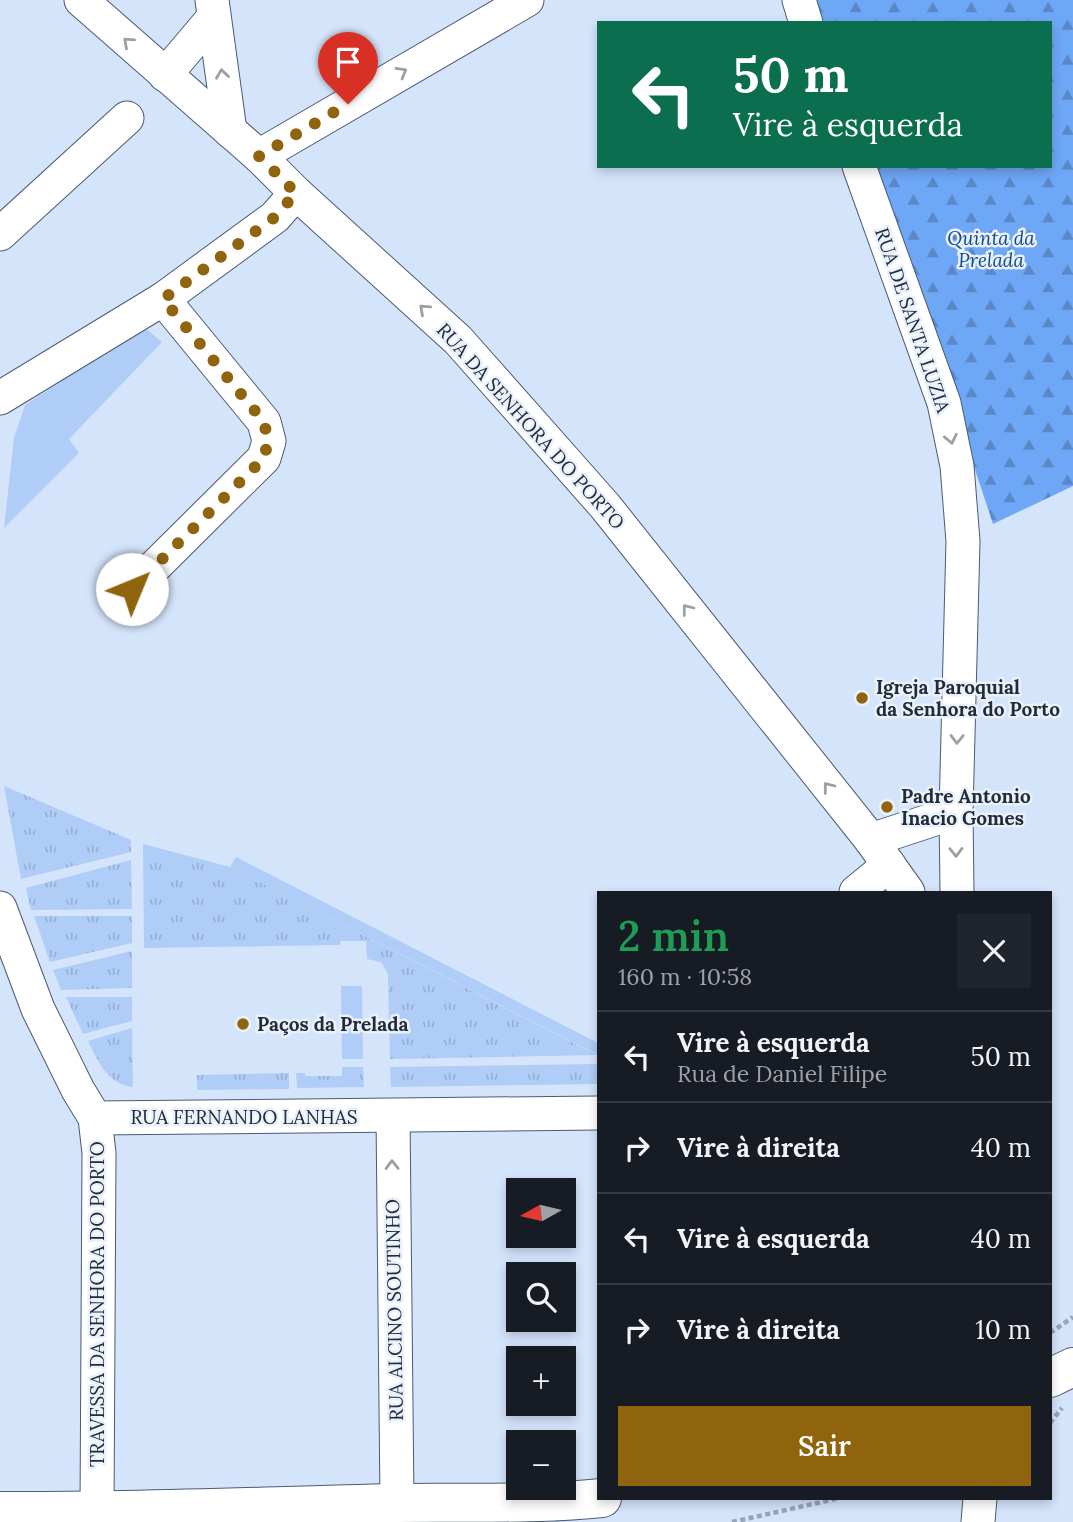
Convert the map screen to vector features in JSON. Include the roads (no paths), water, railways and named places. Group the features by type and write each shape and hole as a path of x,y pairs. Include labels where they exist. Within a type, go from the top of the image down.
{"main road":[{"path":"1052,1377 1073,1367"},
{"path":"0,1511 397,1503 479,1504 597,1498"}],"street":[{"name":"RUA DA SENHORA DO PORTO","path":"81,0 259,156 458,340 605,506 907,891"},
{"path":"259,156 527,0"},
{"path":"799,0 805,21"},
{"path":"165,75 213,8"},
{"path":"213,8 230,131"},
{"path":"0,234 127,118"},
{"name":"RUA DE SANTA LUZIA","path":"860,168 944,404 957,466 963,541 956,812 957,891"},
{"path":"0,398 163,299 275,217 296,193"},
{"path":"132,589 264,458 268,441 264,422 163,299"},
{"path":"857,891 880,853 956,812"},
{"name":"TRAVESSA DA SENHORA DO PORTO","path":"0,908 38,1009 95,1118 99,1153 97,1511"},
{"name":"RUA FERNANDO LANHAS","path":"95,1118 597,1113"},
{"name":"RUA ALCINO SOUTINHO","path":"393,1116 397,1503"},
{"path":"978,1522 980,1500"}],"place":[{"name":"Igreja Paroquial da Senhora do Porto","path":"862,698"},
{"name":"Padre Antonio Inacio Gomes","path":"887,807"},
{"name":"Paços da Prelada","path":"243,1024"}],"park label":[{"name":"Quinta da Prelada","path":"991,249"}]}
